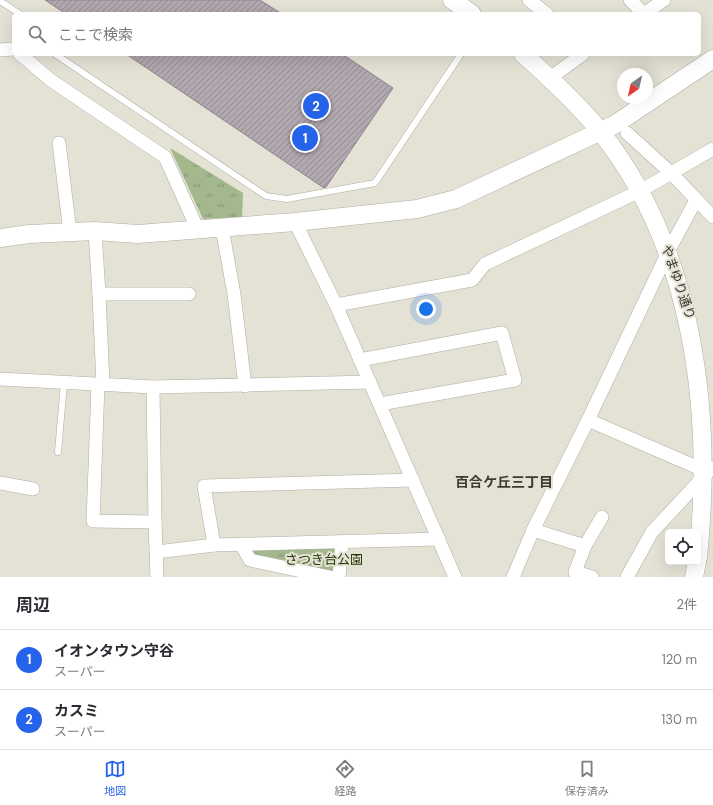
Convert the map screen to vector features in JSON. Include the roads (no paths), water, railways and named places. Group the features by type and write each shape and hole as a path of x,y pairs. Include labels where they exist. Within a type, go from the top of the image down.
{"street":[{"path":"452,0 469,12"},
{"path":"529,0 544,12"},
{"path":"630,0 642,12"},
{"path":"647,12 664,0"},
{"path":"0,50 12,49"},
{"path":"22,56 52,81 165,157 198,230"},
{"name":"やまゆり通り","path":"525,56 580,108 600,132 640,191 669,250 687,302 697,340 704,379 708,415 710,470 708,529 701,549"},
{"path":"550,78 580,56"},
{"path":"0,238 29,234 70,232 138,234 198,230 295,222 417,209 456,199 614,125 713,59"},
{"path":"627,133 672,174 713,217"},
{"path":"59,143 70,232"},
{"path":"336,305 472,280 485,264 640,191 711,153"},
{"path":"513,577 533,530 588,420 669,250 696,200"},
{"path":"295,222 336,305 455,577"},
{"path":"222,228 234,294 245,386"},
{"path":"95,232 100,294 100,385 93,521 154,522"},
{"path":"100,294 189,294"},
{"path":"360,360 502,333 515,380 380,404"},
{"path":"0,379 153,387 370,382"},
{"path":"153,387 154,522 157,552 157,577"},
{"path":"588,420 710,470 652,532 627,577"},
{"path":"214,545 204,486 413,480"},
{"path":"0,483 33,488"},
{"path":"592,577 575,575 585,546 602,517"},
{"path":"533,530 585,546"},
{"path":"157,552 214,545 439,540"},
{"path":"339,577 342,542"},
{"path":"241,544 250,560 330,577"},
{"path":"694,577 696,565"}],"lane":[{"path":"0,1 17,12"},
{"path":"58,56 266,196 286,199 375,183 460,56"},
{"path":"58,452 64,383"}],"place":[{"name":"カスミ","path":"316,106"},
{"name":"イオンタウン守谷","path":"305,138"}],"district":[{"name":"百合ケ丘三丁目","path":"504,482"}],"park label":[{"name":"さつき台公園","path":"324,559"}]}
